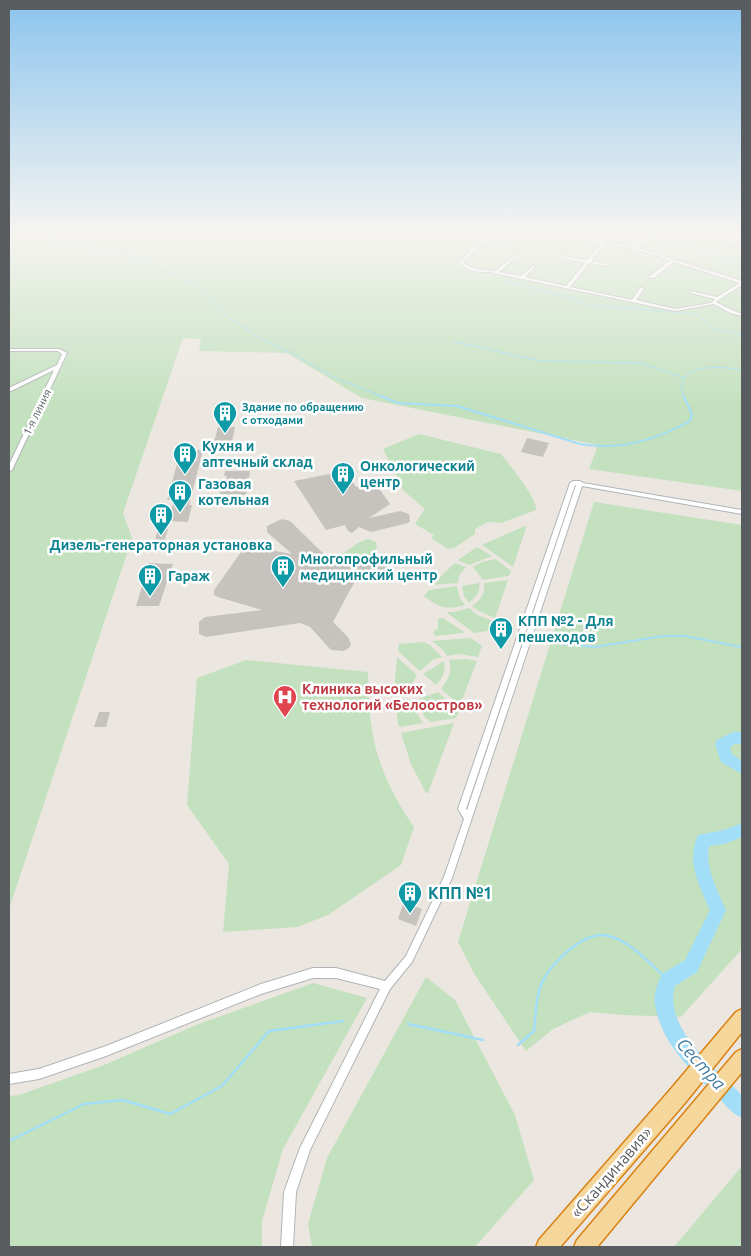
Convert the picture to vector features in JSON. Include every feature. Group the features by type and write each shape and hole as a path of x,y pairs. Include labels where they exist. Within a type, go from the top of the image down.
{"highway":[{"name":"«Скандинавия»","path":"546,1247 677,1097 742,1018"},
{"name":"«Скандинавия»","path":"584,1247 740,1060"}],"street":[{"path":"587,291 675,310 715,302 732,312 742,315"},
{"path":"633,301 641,291"},
{"path":"715,302 731,291"},
{"path":"694,292 718,298"},
{"name":"1-я линия","path":"9,350 59,350 66,353 9,470"},
{"path":"9,390 60,366"},
{"path":"287,1247 290,1192 305,1148 387,986 409,959 418,943 448,878 580,483 742,512"},
{"path":"9,1079 39,1074 106,1051 261,989 313,973 336,973 387,986"}],"green space":[{"path":"9,291 742,291 742,491 589,469 598,445 362,398 287,353 199,351 201,339 183,338 123,513 132,538 9,909"},
{"path":"419,434 501,454 528,490 536,510 501,523 488,522 475,529 475,534 454,548 448,549 431,538 434,535 415,524 425,509 403,490 383,449"},
{"path":"594,502 742,525 742,949 681,1017 590,1012 553,1029 526,1051 475,975 458,942"},
{"path":"527,525 513,567 482,545"},
{"path":"368,539 376,542 377,547 374,556 342,558 341,555 358,543"},
{"path":"477,547 492,556 469,565 458,560"},
{"path":"496,559 511,571 509,576 483,580 473,567 482,562"},
{"path":"455,563 466,567 459,576 458,583 432,585"},
{"path":"508,580 495,618 472,606 482,596 484,583"},
{"path":"480,583 478,594 469,603 464,596 462,586"},
{"path":"457,586 460,598 465,605 453,608 443,607 424,596 429,590"},
{"path":"469,608 477,615 493,621 488,631 474,633 446,612"},
{"path":"443,618 464,632 435,636 433,632 438,628 438,619"},
{"path":"471,638 482,646 478,657 459,654 447,656 432,641"},
{"path":"423,642 430,645 442,657 433,660 420,671 398,651 399,644"},
{"path":"397,657 417,675 411,686 410,695 394,692"},
{"path":"466,659 477,661 460,705 441,689 449,675 449,660"},
{"path":"246,660 368,672 374,742 387,781 414,827 401,865 328,915 297,927 223,932 229,864 187,805 197,678"},
{"path":"444,661 445,668 443,674 436,685 423,674"},
{"path":"438,692 459,711 456,718 430,722 424,716 416,700"},
{"path":"395,697 410,700 423,723 400,727 398,725"},
{"path":"454,723 428,793 426,793 411,764 401,733"},
{"path":"426,977 455,1000 515,1115 534,1180 475,1247 312,1247 308,1224 327,1158"},
{"path":"313,983 367,998 283,1149 262,1221 262,1247 9,1247 9,1096 19,1095 104,1065 196,1025"},
{"path":"742,1166 742,1247 674,1247"}],"building":[{"name":"Здание по обращению с отходами","path":"218,427 235,427 232,442 214,442"},
{"path":"527,438 549,443 543,457 521,452"},
{"name":"Кухня и аптечный склад","path":"181,450 203,450 189,505 192,505 188,522 168,521 174,500 167,500"},
{"path":"225,471 250,471 246,495 220,494 221,489 224,489 227,476 224,476"},
{"name":"Онкологический центр","path":"345,471 356,487 375,483 390,504 369,518 400,511 409,514 410,521 371,532 359,527 352,533 348,531 345,525 326,530 294,481"},
{"name":"Многопрофильный медицинский центр","path":"282,519 290,521 334,564 347,566 383,563 389,568 385,575 356,580 350,590 333,622 348,637 351,644 344,651 331,650 310,627 300,623 206,637 199,634 199,622 205,617 262,610 218,597 214,595 214,590 244,548 248,546 292,554 267,532 267,526"},
{"name":"Дизель-генераторная установка","path":"158,529 168,529 164,543 154,543"},
{"path":"149,563 173,564 159,606 136,606"},
{"path":"99,712 110,712 106,727 94,727"},
{"name":"КПП №1","path":"404,902 422,909 416,926 398,919"}],"waterway":[{"path":"201,291 225,315 263,340 292,353 331,376 381,396"},
{"path":"543,291 589,305 696,314 715,329 742,335"},
{"path":"452,341 540,361 641,363 685,378"},
{"path":"685,378 692,372 701,369 723,368 742,370"},
{"path":"683,396 682,385 685,378"},
{"path":"378,395 398,403 457,406 580,444 595,446 623,445 637,442 664,434 690,421 692,414 683,395"},
{"path":"555,643 595,647 663,636 684,636 742,647"},
{"name":"Сестра","path":"742,738 733,738 722,744 726,758 742,768"},
{"name":"Сестра","path":"742,830 724,837 703,840 701,849 702,867 718,910 691,966 668,980 663,1002 666,1016 673,1031 694,1060 742,1108"},
{"path":"518,1045 534,1031 538,996 545,977 569,950 589,938 600,935 609,936 626,943 668,980"},
{"path":"9,1141 84,1104 123,1100 170,1114 222,1086 269,1031 343,1021"},
{"path":"408,1024 483,1040"}],"place":[{"name":"Здание по обращению с отходами","path":"225,434"},
{"name":"Кухня и аптечный склад","path":"185,475"},
{"name":"Онкологический центр","path":"343,495"},
{"name":"Газовая котельная","path":"180,513"},
{"name":"Дизель-генераторная установка","path":"161,536"},
{"name":"Многопрофильный медицинский центр","path":"283,588"},
{"name":"Гараж","path":"150,597"},
{"name":"КПП №2 - Для пешеходов","path":"501,650"},
{"name":"Клиника высоких технологий «Белоостров»","path":"285,718"},
{"name":"КПП №1","path":"410,914"}]}
